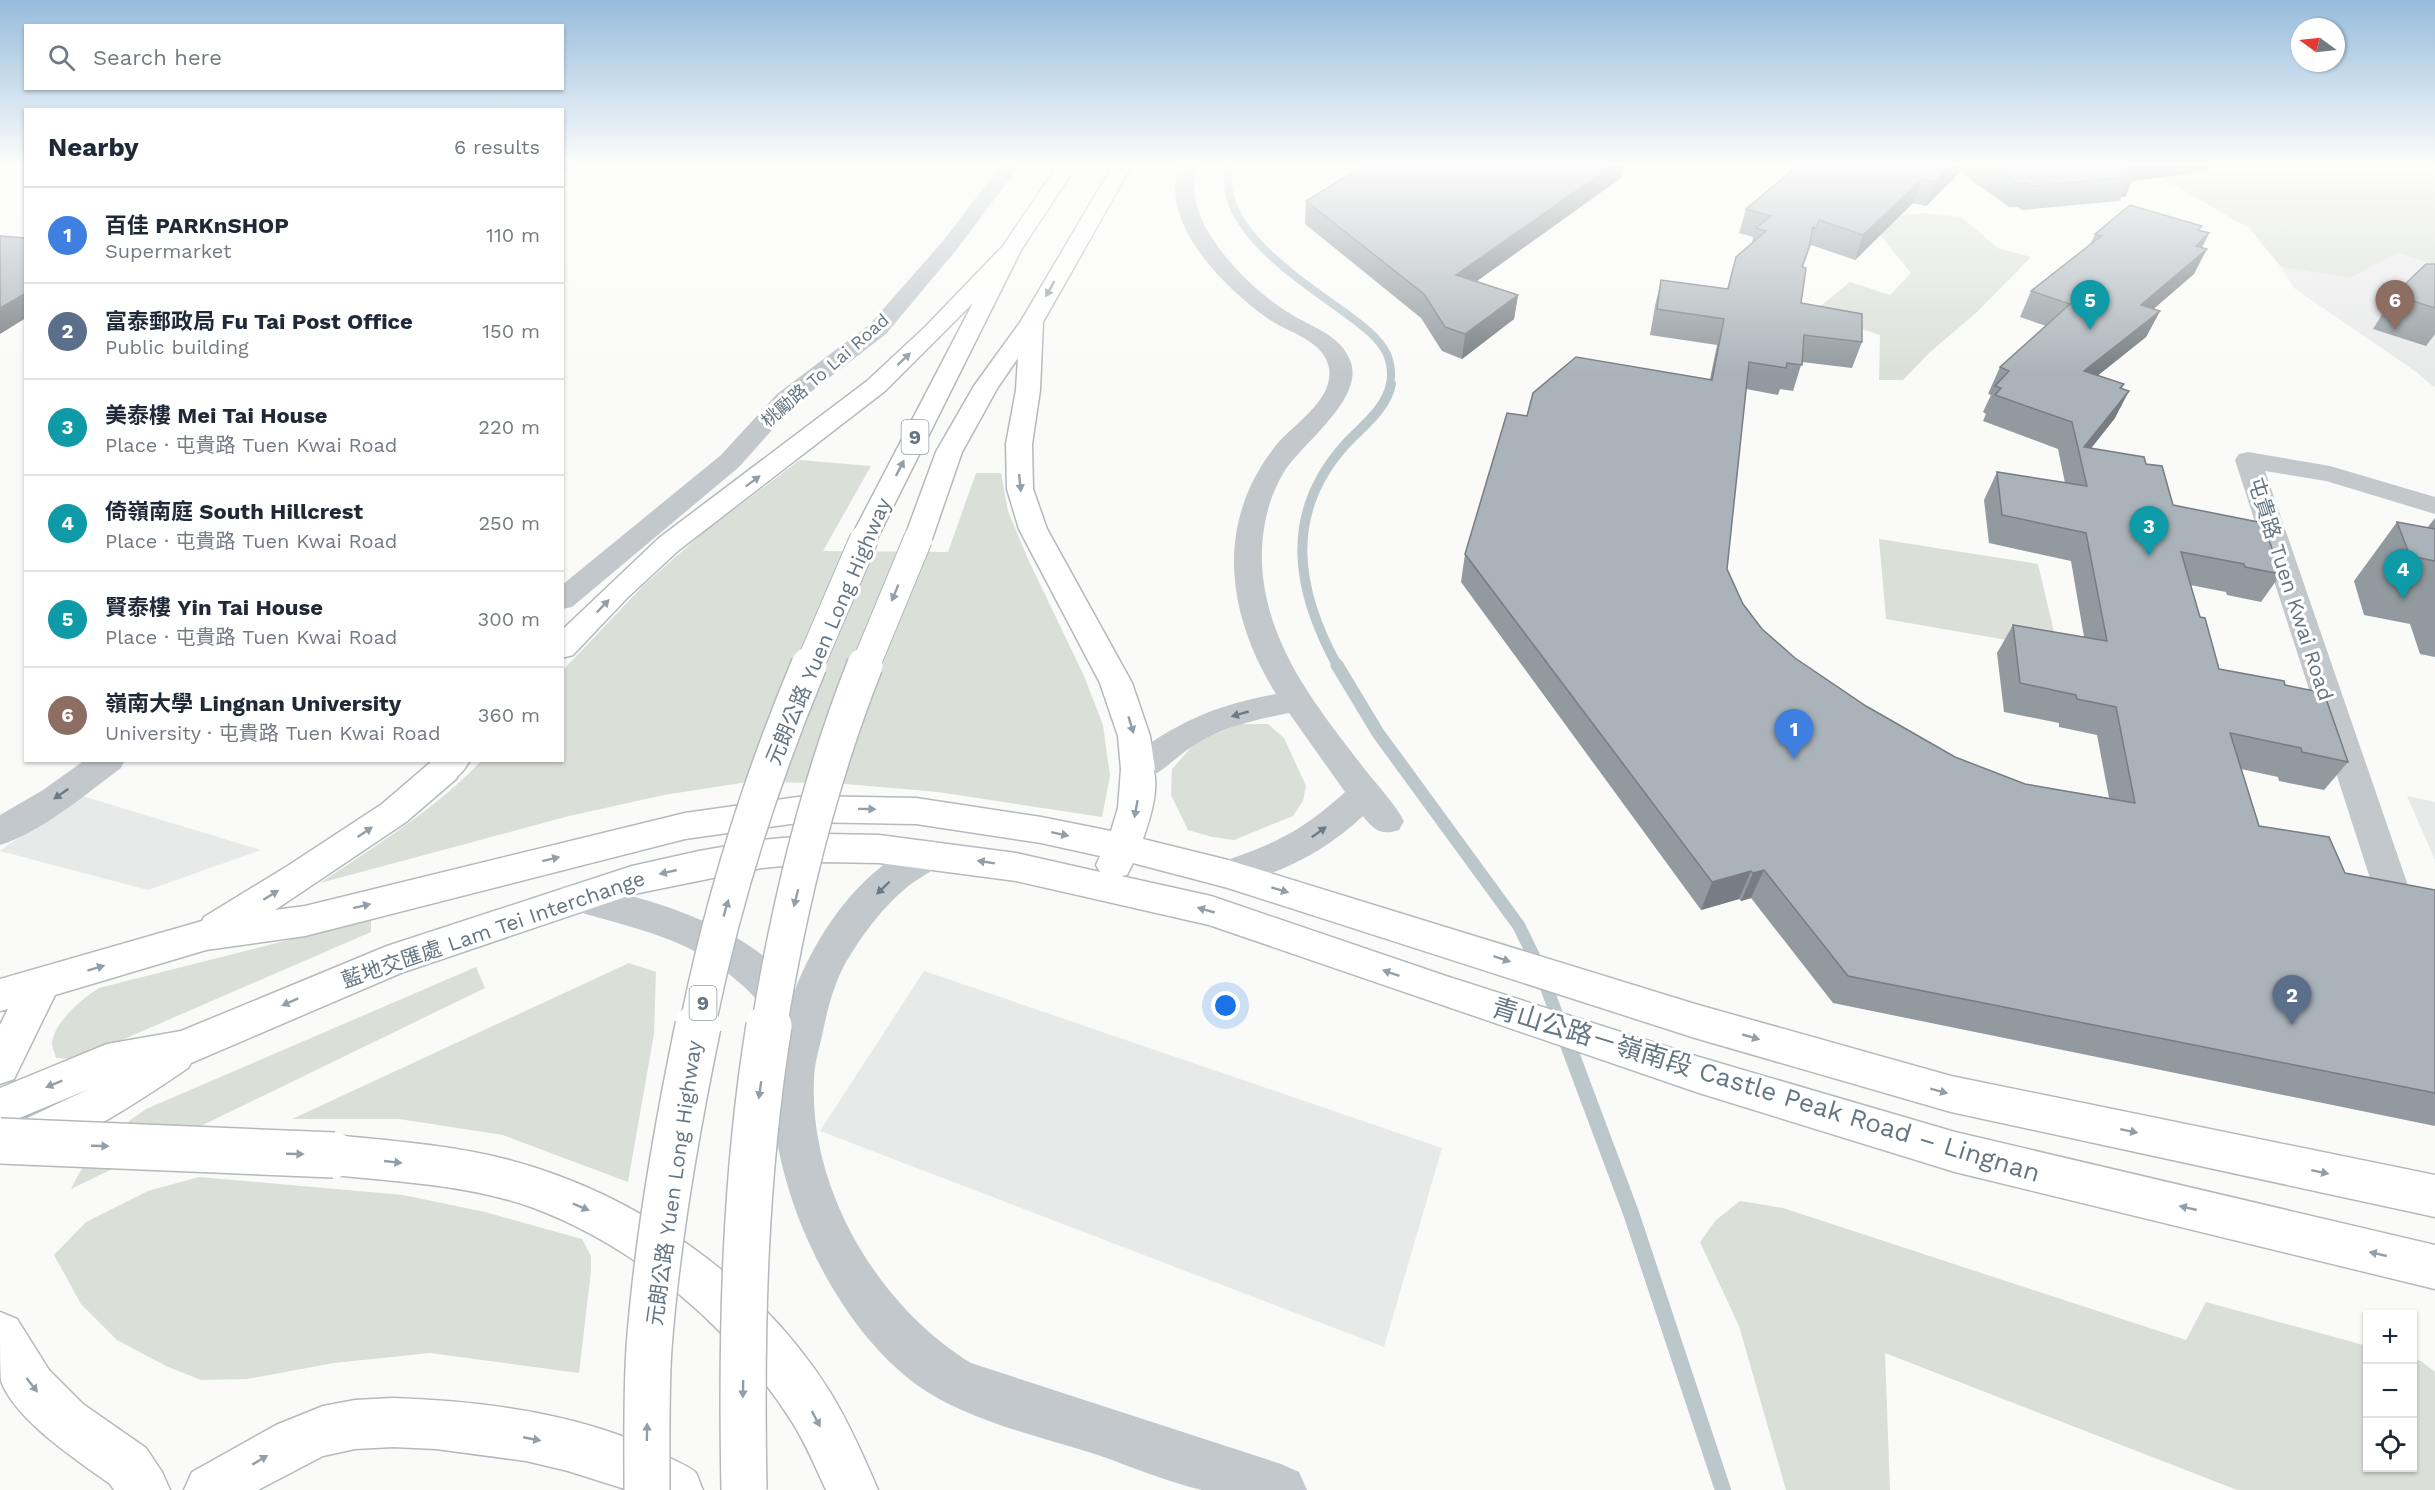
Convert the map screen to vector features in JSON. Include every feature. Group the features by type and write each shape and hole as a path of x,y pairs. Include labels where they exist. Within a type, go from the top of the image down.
{"main road":[{"name":"元朗公路 Yuen Long Highway","path":"647,1490 648,1370 662,1235 699,1018 731,891 769,768 800,686 864,539 1011,250 1021,235"},
{"name":"9","path":"744,1490 742,1416 745,1269 752,1157 770,1024 791,918 831,762 863,674 918,539 949,452 986,386 1032,322 1083,235"},
{"path":"564,646 618,591 669,544 876,386 933,332 1011,250"},
{"name":"9","path":"1032,322 1028,390 1019,444 1020,489 1033,529 1116,683 1134,735 1138,769"},
{"name":"藍地交匯處 Lam Tei Interchange","path":"206,935 299,877 394,813 448,764"},
{"path":"1105,886 1133,822 1138,795 1138,769"},
{"name":"藍地交匯處 Lam Tei Interchange","path":"0,995 206,935 305,921 685,826 805,809 916,811 1041,830 1122,847"},
{"name":"青山公路－嶺南段 Castle Peak Road – Lingnan","path":"1122,847 1228,874 1695,1021 1951,1094 2435,1196"},
{"name":"藍地交匯處 Lam Tei Interchange","path":"0,1107 107,1062 185,1048 365,970 575,897 632,880 699,865 762,854 825,848 879,849 1016,867 1105,886"},
{"name":"青山公路－嶺南段 Castle Peak Road – Lingnan","path":"1105,886 1211,911 1446,992 1699,1075 1973,1157 2435,1267"},
{"path":"0,1066 40,985"},
{"name":"藍地交匯處 Lam Tei Interchange","path":"0,1017 40,985"},
{"path":"0,1152 100,1104 185,1048"},
{"path":"0,1141 334,1155 469,1172 530,1187 587,1208 631,1232 685,1271 731,1312 772,1355 805,1398 852,1490"},
{"path":"0,1336 32,1387 66,1421 128,1466 144,1490"},
{"path":"210,1490 281,1448 326,1430 371,1423 423,1423 474,1428 585,1450 637,1468 677,1490"}],"street":[{"name":"桃勵路 To Lai Road","path":"564,598 723,467 786,399 878,328 958,235"},
{"path":"1199,235 1207,247 1272,312 1324,342 1335,354 1341,368 1341,385 1329,403 1282,455 1255,506 1247,539 1248,578 1259,622 1272,659 1297,701 1364,794 1387,821"},
{"name":"屯貴路 Tuen Kwai Road","path":"2395,900 2248,460 2330,474 2435,506"},
{"path":"1138,769 1172,743 1197,729 1232,716 1297,701"},
{"path":"0,832 55,799 106,762"},
{"path":"1228,874 1283,854 1303,843 1321,832 1364,794"},
{"path":"930,854 894,877 846,930 817,981 809,1004 796,1055 793,1085 794,1108 798,1138 816,1202 826,1227 862,1291 892,1332 910,1350 952,1380 974,1390 1281,1490"},
{"path":"575,897 628,909 699,935 737,959 771,988 802,1035"}],"shaded area":[{"path":"1880,235 1982,235 1998,248 2031,257 1976,313 1930,352 1903,380 1879,380 1880,335 1813,312 1850,282 1890,295 1911,273"},
{"path":"2254,235 2435,235 2435,264 2397,253 2350,278 2281,267"},
{"path":"2397,253 2435,264 2435,388 2415,371 2294,288 2281,267 2350,278"},
{"path":"800,460 871,466 823,551 948,552 976,473 1001,473 1008,511 1028,559 1084,676 1103,725 1110,776 1102,817 938,792 834,783 747,782 664,795 569,816 320,883 425,811 480,762 564,762 564,669 645,584 704,532"},
{"path":"1879,539 2038,564 2058,649 1886,619"},
{"path":"1240,724 1268,724 1284,738 1306,786 1303,801 1293,816 1234,840 1188,830 1171,795 1172,769 1196,742"},
{"path":"79,795 261,850 148,890 0,851"},
{"path":"2407,796 2435,802 2435,860"},
{"path":"371,919 371,932 78,1059 56,1058 52,1043 58,1027 78,1004 99,988"},
{"path":"629,963 656,972 654,1034 628,1182 503,1135 399,1119 292,1119"},
{"path":"476,967 485,988 71,1189 93,1154 123,1126 146,1109"},
{"path":"924,971 1442,1148 1384,1347 820,1131"},
{"path":"199,1177 403,1195 485,1212 582,1239 591,1256 591,1271 579,1373 430,1353 334,1363 247,1379 201,1380 166,1366 117,1340 81,1304 54,1255 86,1222 148,1191"},
{"path":"1740,1201 1783,1208 2186,1340 2206,1302 2363,1345 2363,1472 2417,1472 2417,1360 2421,1361 2435,1372 2435,1490 2237,1490 1885,1353 1890,1490 1786,1490 1739,1326 1700,1242 1716,1220"}],"building":[{"path":"1349,235 1514,235 1456,275 1518,295 1465,334 1445,327 1424,294"},
{"path":"1762,235 1811,235 1802,267 1806,268 1801,303 1862,314 1862,342 1804,335 1802,365 1787,363 1786,368 1749,362 1727,569 1743,604 1762,629 1795,658 1866,706 1955,757 2025,784 2135,803 2116,707 2077,699 2076,695 2020,683 2013,625 2107,641 2086,533 2002,515 1997,472 2087,486 2072,422 1995,395 2001,388 1995,386 2009,371 2000,367 2070,304 2031,291 2101,236 2097,235 2207,235 2196,246 2207,249 2141,305 2160,311 2084,371 2124,384 2120,388 2129,391 2084,447 2144,457 2146,464 2162,466 2173,505 2263,523 2281,574 2245,567 2244,564 2181,552 2200,617 2205,618 2219,669 2284,681 2285,685 2324,693 2348,762 2302,752 2301,748 2230,733 2259,826 2329,837 2345,873 2435,890 2435,1093 1848,976 1764,870 1753,873 1751,871 1712,882 1465,554 1507,413 1527,416 1533,393 1576,357 1712,380 1724,319 1657,309 1661,280 1728,289 1736,257"},
{"path":"0,236 24,238 24,294 0,308"},
{"path":"2426,264 2435,264 2435,308 2394,295"},
{"path":"2397,522 2435,529 2435,561 2410,556"}],"waterway":[{"path":"1252,235 1285,268 1374,336 1387,354 1391,370 1390,385"},
{"path":"1337,665 1324,639 1305,582 1302,554 1304,526 1311,499 1325,472 1344,446 1372,418 1384,402 1391,384"},
{"path":"1337,665 1378,733 1519,926 1537,963 1562,1028"},
{"path":"1561,1026 1631,1213 1723,1490"}],"place":[{"name":"賢泰樓 Yin Tai House","path":"2090,330"},
{"name":"嶺南大學 Lingnan University","path":"2395,330"},
{"name":"美泰樓 Mei Tai House","path":"2149,556"},
{"name":"倚嶺南庭 South Hillcrest","path":"2403,599"},
{"name":"百佳 PARKnSHOP","path":"1794,759"},
{"name":"富泰郵政局 Fu Tai Post Office","path":"2292,1025"}]}
